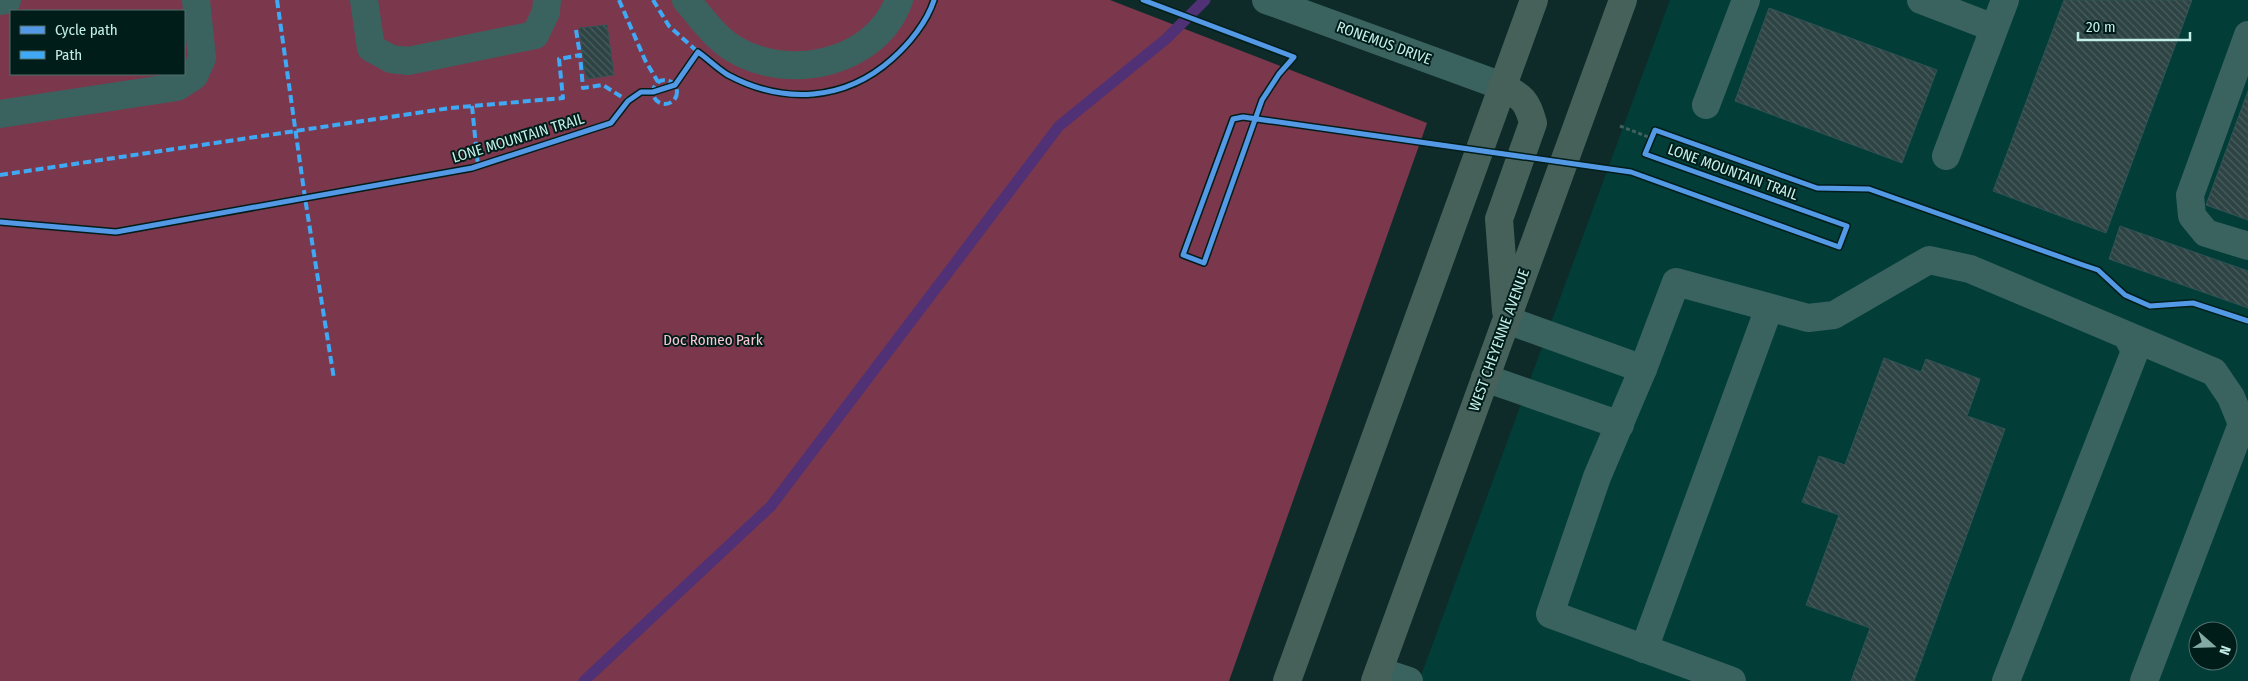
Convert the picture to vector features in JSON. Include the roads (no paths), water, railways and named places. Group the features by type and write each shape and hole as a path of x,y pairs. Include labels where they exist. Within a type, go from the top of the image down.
{"main road":[{"path":"1287,681 1534,0"},
{"name":"WEST CHEYENNE AVENUE","path":"1377,676 1623,0"},
{"path":"1502,86 1520,96 1528,107 1533,123 1499,219 1507,320"}],"street":[{"path":"0,1 7,0"},
{"path":"0,114 177,87 194,76 202,58 196,0"},
{"path":"364,0 371,48 391,59 408,61 535,35 546,12 547,0"},
{"path":"686,0 712,30 734,49 766,62 797,67 829,61 860,48 882,29 899,0"},
{"path":"1706,105 1746,0"},
{"path":"1920,0 1994,28"},
{"path":"1946,156 2005,0"},
{"name":"RONEMUS DRIVE","path":"1270,1 1502,86"},
{"path":"2248,35 2190,195 2192,216 2206,233 2248,246"},
{"path":"1732,681 1550,614 1597,477 1643,369 1676,282 1808,318 1834,315 1929,260 1970,269 2214,372 2232,397 2242,424 2144,681"},
{"path":"1644,649 1769,308"},
{"path":"1507,320 1643,369"},
{"path":"2006,681 2135,351 2127,336"},
{"path":"1485,378 1620,425"},
{"path":"1377,676 1408,681"}],"waterway":[{"path":"584,681 771,506 1059,126 1166,39 1205,0"}],"park label":[{"name":"Doc Romeo Park","path":"713,340"}]}
